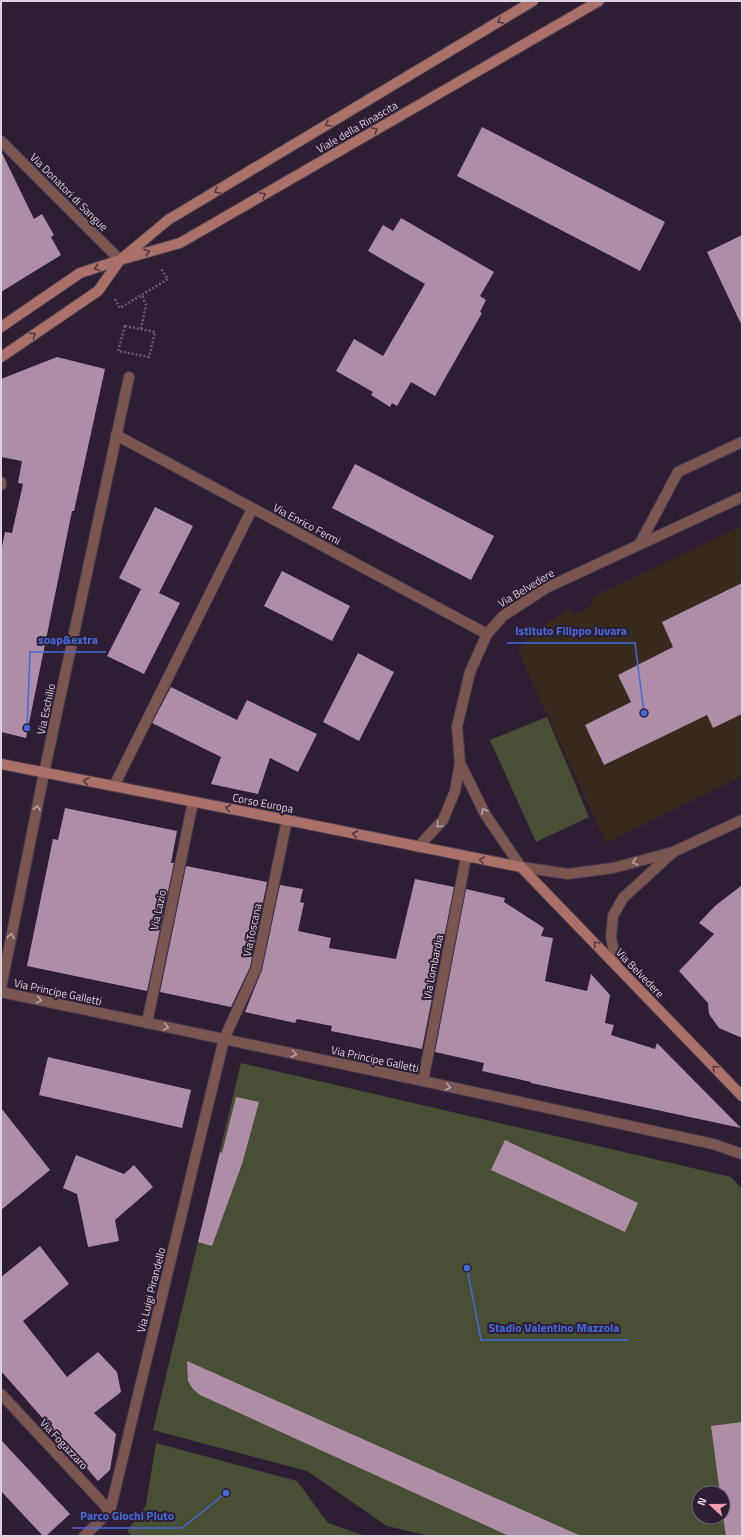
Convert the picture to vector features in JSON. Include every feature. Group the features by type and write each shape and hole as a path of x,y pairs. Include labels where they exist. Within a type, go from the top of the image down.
{"street":[{"name":"Viale della Rinascita","path":"1,357 98,292 120,260 168,220 534,1"},
{"name":"Viale della Rinascita","path":"1,327 80,273 180,243 599,1"},
{"name":"Via Donatori di Sangue","path":"1,141 120,260"},
{"name":"Via Eschilio","path":"1,988 44,773 129,377"},
{"name":"Via Enrico Fermi","path":"116,435 487,634"},
{"path":"640,545 678,472 742,442"},
{"name":"Via Belvedere","path":"460,763 457,727 470,672 487,634 502,616 546,588 742,498"},
{"path":"114,786 252,509"},
{"path":"418,847 443,820 455,791 460,763"},
{"path":"460,763 485,814 521,867 568,874 613,868 673,852 742,820"},
{"name":"Corso Europa","path":"1,764 521,867"},
{"name":"Via Lazio","path":"147,1023 193,802"},
{"name":"Via Toscana","path":"224,1039 256,969 287,820"},
{"path":"617,966 611,937 613,916 624,898 673,852"},
{"name":"Via Lombardia","path":"423,1081 466,857"},
{"name":"Via Belvedere","path":"521,867 742,1096"},
{"name":"Via Principe Galletti","path":"1,992 713,1144 742,1154"},
{"name":"Via Luigi Pirandello","path":"110,1511 224,1039"},
{"name":"Via Fogazzaro","path":"1,1394 110,1511"},
{"path":"84,1536 110,1511"}],"path":[{"path":"120,308 168,279"},
{"path":"141,329 146,305 142,295"},
{"path":"125,326 141,329 155,332 149,357 118,351 125,326"}],"shaded area":[{"path":"742,526 742,776 606,843 518,651 543,626 568,609 573,615 591,606 593,597"}],"green space":[{"path":"547,717 589,817 536,842 490,740"},
{"path":"241,1063 731,1177 742,1189 742,1536 430,1536 387,1526 307,1471 153,1430"},
{"path":"156,1443 297,1481 328,1523 365,1536 132,1536 127,1531 146,1505"}],"building":[{"path":"482,127 665,222 640,271 457,176"},
{"path":"1,151 34,219 42,214 54,235 51,237 61,255 1,292"},
{"path":"401,218 494,272 480,296 486,300 480,312 482,313 435,396 411,382 397,406 392,403 390,407 371,395 373,392 336,371 354,339 383,356 425,284 368,251 383,225 393,231"},
{"path":"742,235 742,326 707,252"},
{"path":"57,357 105,369 74,511 72,511 26,738 1,732 1,552 5,532 12,533 23,484 18,483 22,461 1,457 1,379"},
{"path":"355,464 494,536 471,580 332,508"},
{"path":"155,507 193,526 159,593 180,603 144,674 107,656 141,589 119,578"},
{"path":"282,571 350,606 332,641 264,606"},
{"path":"742,583 742,714 713,728 707,715 604,765 585,725 631,702 618,675 673,647 662,622"},
{"path":"358,653 394,672 359,741 323,722"},
{"path":"171,687 237,720 247,700 317,734 298,772 270,758 258,794 211,784 221,757 152,723"},
{"path":"65,808 177,831 171,863 174,863 147,991 27,966 53,839 58,840"},
{"path":"186,866 267,882 250,967 231,1007 160,992"},
{"path":"415,879 454,887 422,1049 331,1031 332,1026 297,1019 295,1023 245,1012 262,970 280,885 303,889 300,902 304,903 298,931 331,938 329,948 396,959"},
{"path":"742,885 742,1038 719,1028 709,1014 708,1003 679,971 714,934 699,923 715,906"},
{"path":"466,889 505,898 504,902 544,928 541,936 553,938 545,981 587,991 591,974 610,995 605,1023 614,1025 611,1035 655,1049 657,1043 741,1128 482,1071 484,1063 435,1052"},
{"path":"48,1057 191,1090 182,1128 39,1095"},
{"path":"236,1097 259,1102 242,1164 212,1246 198,1242 220,1152 222,1153"},
{"path":"1,1108 50,1170 1,1210"},
{"path":"505,1140 638,1203 625,1232 491,1170"},
{"path":"76,1155 124,1174 134,1165 153,1187 115,1220 119,1241 88,1247 77,1194 63,1188"},
{"path":"40,1246 69,1284 23,1321 67,1377 98,1352 117,1372 121,1392 94,1413 116,1434 110,1470 98,1481 1,1371 1,1277"},
{"path":"187,1361 581,1536 509,1536 200,1395 193,1389 188,1381"},
{"path":"742,1422 742,1536 726,1536 724,1525 731,1525 731,1485 719,1485 711,1426"},
{"path":"1,1440 70,1514 46,1536 43,1536 1,1491"}],"place":[{"name":"Istituto Filippo Juvara","path":"644,713"},
{"name":"soap&extra","path":"27,728"},
{"name":"Stadio Valentino Mazzola","path":"467,1268"},
{"name":"Parco Giochi Pluto","path":"226,1493"}]}
